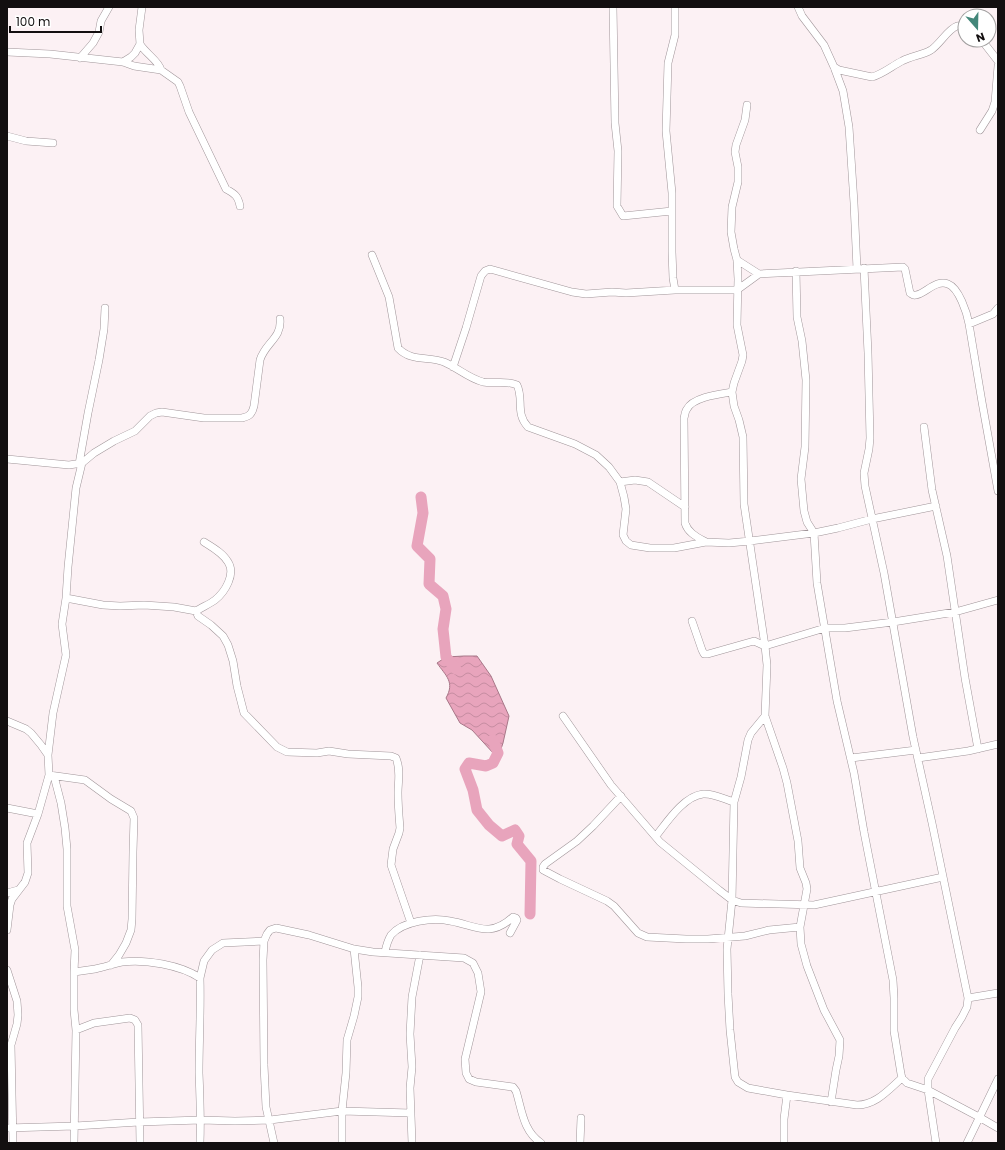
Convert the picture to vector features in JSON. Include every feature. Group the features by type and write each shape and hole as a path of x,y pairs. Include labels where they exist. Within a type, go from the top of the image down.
{"street":[{"path":"80,58 93,43 99,32 101,21 109,7"},
{"path":"142,7 139,30 140,44 142,48 160,65 161,70"},
{"path":"613,7 615,123 618,150 617,206 623,216 672,211"},
{"path":"675,7 675,35 668,63 666,131 670,169 673,278 675,290"},
{"path":"798,7 802,16 824,45 843,91 849,127 854,203 868,353 870,438 864,473 865,486 884,573 913,737 968,998 967,1007 929,1074 927,1083 936,1143"},
{"path":"834,67 839,70 872,77 877,76 903,60 931,50 953,28 957,26"},
{"path":"123,62 135,53 140,44"},
{"path":"988,48 998,61"},
{"path":"7,52 50,54 123,62 134,66 161,70 178,82 189,112 226,189 236,196 239,200 240,206"},
{"path":"980,130 992,111 995,102 998,66"},
{"path":"747,105 745,120 736,145 735,152 738,167 738,182 732,207 731,232 737,260 738,279 736,325 743,355 732,392 734,406 740,420 744,504 765,646 765,716 787,783 798,840 800,868 806,882 807,889 800,927 801,944 807,966 824,1010 840,1040 839,1056 830,1102"},
{"path":"7,136 26,141 54,143"},
{"path":"372,255 389,297 398,348 404,354 445,362 474,379 486,382 510,382 517,385 520,391 521,416 523,422 528,427 575,444 596,454 609,467 620,482 626,509 623,535 626,541 631,545 662,548 706,542 730,543 814,533 936,506"},
{"path":"737,260 759,274"},
{"path":"453,367 481,276 484,271 490,269 572,292 586,294 675,290 737,290 759,274 903,267 905,269 910,293 916,295 930,287 942,283 949,284 956,290 966,313 998,491"},
{"path":"796,271 797,317 802,341 806,380 804,414 805,447 801,479 804,511 807,522 814,533 817,583 838,701 851,758 893,980 894,1031 901,1074 902,1078 907,1083 928,1090 998,1128"},
{"path":"74,1143 76,1030 74,972 75,950 67,906 66,842 61,803 52,775 48,754 53,713 66,655 62,624 66,598 76,488 86,420 100,360 105,308"},
{"path":"969,324 992,314 998,308"},
{"path":"7,459 69,465 80,463 114,441 135,431 150,416 156,413 162,412 204,418 248,417 252,413 254,406 262,353 279,332 280,319"},
{"path":"706,542 687,529 685,507 684,418 687,408 694,402 705,397 732,392"},
{"path":"924,427 932,490 947,556 965,678 978,749"},
{"path":"620,482 636,480 648,482 685,507"},
{"path":"66,598 103,605 144,605 174,607 196,611 215,600 226,586 232,572 228,562 218,551 204,542"},
{"path":"692,621 702,650 704,654 708,654 754,641 765,646 825,628 845,628 955,612 998,600"},
{"path":"196,611 198,616 223,636 228,645 244,712 277,747 287,752 317,753 329,751 348,754 391,756 396,758 399,772 398,792 400,828 393,849 391,865 411,923"},
{"path":"563,716 611,785 660,842 694,871 732,900 741,903 804,906 827,903 943,877"},
{"path":"765,716 751,733 748,740 734,802 732,900 727,949 728,994 735,1077 738,1082 748,1088 857,1106 875,1101 902,1078"},
{"path":"7,721 18,725 31,733 48,754"},
{"path":"918,758 978,749 998,744"},
{"path":"851,758 916,750"},
{"path":"7,930 12,898 25,882 28,873 27,843 52,775"},
{"path":"52,775 85,780 111,799 131,811 134,818 131,930 119,955 110,965"},
{"path":"656,836 676,810 693,798 703,794 734,802"},
{"path":"621,796 577,841 545,864 543,870 607,901 614,906 638,933 647,937 708,939 745,936 769,930 800,927"},
{"path":"7,808 38,814"},
{"path":"7,893 18,890"},
{"path":"385,952 387,943 398,929 411,923 426,920 449,920 479,929 484,929 500,927 508,923 513,918 516,918 517,920 510,933"},
{"path":"274,1143 266,1107 264,1065 264,941 270,930 276,928 309,934 354,949 373,952 464,958 473,963 478,973 481,992 465,1059 466,1073 469,1079 476,1082 513,1087 516,1091 524,1122 535,1139 541,1143"},
{"path":"200,1143 200,978 204,961 212,950 223,943 264,941"},
{"path":"342,1143 342,1112 346,1073 347,1040 358,997 354,949"},
{"path":"412,1143 410,1113 412,1067 410,1034 412,997 420,955"},
{"path":"74,972 95,969 123,962 148,961 183,968 200,978"},
{"path":"7,970 17,1001 18,1015 11,1045 10,1128 13,1143"},
{"path":"968,998 998,993"},
{"path":"76,1030 104,1020 130,1018 135,1020 138,1025 140,1143"},
{"path":"967,1143 998,1080"},
{"path":"784,1143 784,1119 787,1095"},
{"path":"10,1128 201,1120 270,1120 342,1112 410,1113"},
{"path":"580,1143 581,1118"}],"water":[{"path":"477,656 491,676 509,716 499,755 494,754 472,730 460,723 446,698 450,688 448,679 437,663 446,657"}],"waterway":[{"path":"421,497 423,513 417,546 430,559 429,584 443,596 446,609 443,629 446,657 456,669"},
{"path":"493,740 498,753 493,763 486,766 469,763 465,769 473,790 477,810 489,825 502,836 515,830 519,836 517,844 531,861 530,914"}]}
